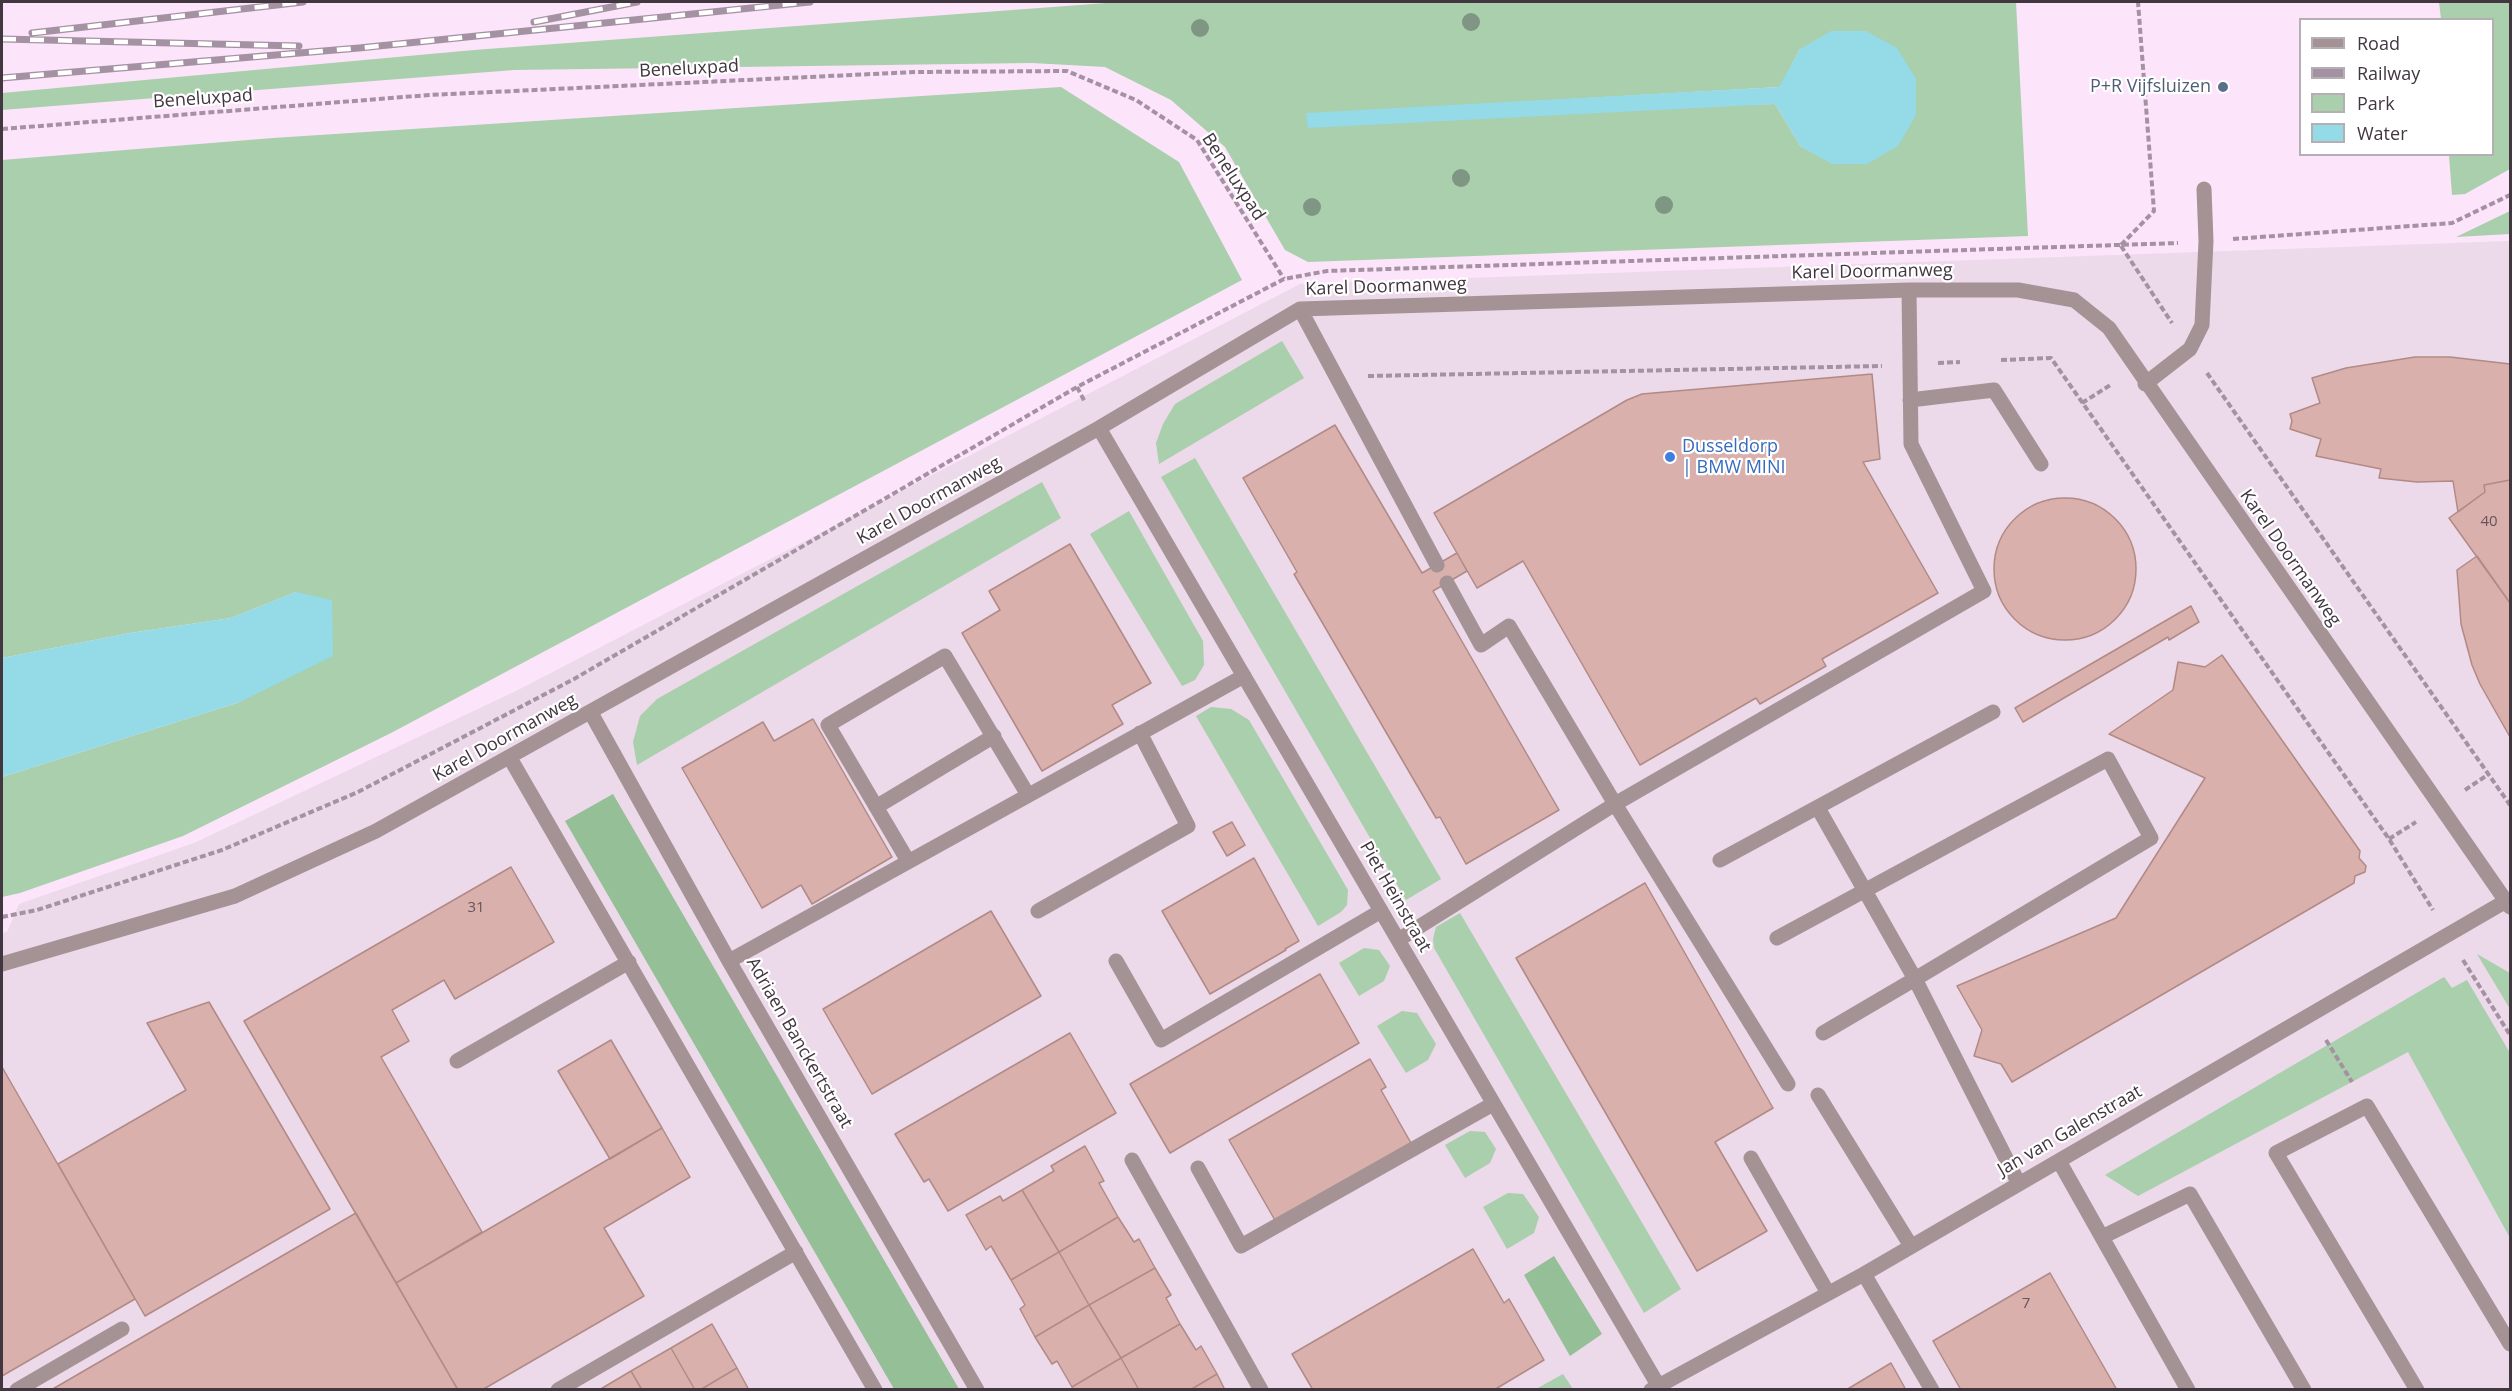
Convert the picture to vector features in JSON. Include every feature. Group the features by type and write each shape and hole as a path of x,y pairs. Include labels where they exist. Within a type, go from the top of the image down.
{"street":[{"path":"2145,384 2190,349 2202,325 2206,241 2204,189"},
{"path":"1398,940 1615,804 1984,591 1911,444 1912,364 1909,290"},
{"name":"Karel Doormanweg","path":"2,964 235,896 376,831 1099,428 1299,309 1909,290 2018,290 2074,300 2109,328 2145,384 2508,904"},
{"path":"1299,309 1437,565"},
{"path":"1910,400 1994,390 2041,464"},
{"name":"Piet Heinstraat","path":"1099,428 1493,1104 1654,1387"},
{"path":"1447,583 1481,645 1509,626 1615,804 1788,1084"},
{"path":"908,861 828,725 945,656 1028,795"},
{"path":"729,962 1244,676"},
{"path":"1720,860 1993,712"},
{"name":"Adriaen Banckertstraat","path":"591,713 729,962 977,1389"},
{"path":"1038,910 1188,826 1140,733"},
{"path":"876,807 994,736"},
{"path":"510,758 875,1389"},
{"path":"1778,938 2108,759 2151,838 1823,1033"},
{"path":"1818,808 1914,979 2019,1184"},
{"name":"Jan van Galenstraat","path":"1654,1387 1864,1274 2448,935 2508,904"},
{"path":"1116,962 1161,1040 1381,911"},
{"path":"457,1061 629,962"},
{"path":"1818,1095 1911,1246"},
{"path":"1198,1168 1242,1246 1493,1104"},
{"path":"2417,1389 2276,1153 2367,1106 2511,1344"},
{"path":"1751,1158 1828,1293"},
{"path":"1132,1160 1261,1389"},
{"path":"2059,1161 2188,1389"},
{"path":"2102,1237 2190,1194 2304,1389"},
{"path":"558,1389 796,1252"},
{"path":"1864,1274 1932,1389"},
{"path":"17,1389 122,1329"}],"path":[{"path":"2138,2 2154,210 2121,246 2190,349 2511,804"},
{"name":"Beneluxpad","path":"2,129 429,95 915,72 1067,72 1136,100 1197,140 1284,279"},
{"name":"Karel Doormanweg","path":"2,917 37,910 222,850 358,792 574,679 1077,387 1284,279 1327,271 2121,246 2206,241 2452,223 2511,195"},
{"path":"1993,360 2051,358 2389,839 2511,1035"},
{"path":"1335,377 1970,362"},
{"path":"2082,403 2135,368"},
{"path":"2311,1014 2367,1106"}],"shaded area":[{"path":"2510,241 2510,1389 2,1389 2,933 7,932 19,904 194,843 518,690 1300,284"}],"green space":[{"path":"1120,2 2016,2 2028,236 1308,262 1285,250 1225,147 1171,100 1105,67 1032,63 514,70 2,110 2,93 474,50","holes":["1800,49 1801,147 1775,104 1306,114 1780,87"]},
{"path":"2439,2 2510,2 2510,169 2465,194 2452,195 2449,156 2494,156 2494,18 2441,18"},
{"path":"1061,87 1179,162 1242,280 391,733 183,836 20,893 2,897 2,777 240,702 296,592 231,618 130,633 2,658 2,160 273,138"},
{"path":"2510,211 2510,234 2456,237"},
{"path":"1282,341 1304,378 1159,464 1156,443 1163,424 1175,404"},
{"path":"1195,458 1441,879 1406,900 1161,477"},
{"path":"1042,482 1061,518 637,765 633,742 640,716 657,699"},
{"path":"1129,511 1203,641 1204,665 1195,680 1182,686 1090,534"},
{"path":"1211,707 1231,709 1249,720 1348,890 1347,905 1341,912 1318,926 1196,716"},
{"path":"613,794 959,1389 894,1389 565,821"},
{"path":"1460,913 1681,1289 1644,1313 1434,948 1433,939 1436,927"},
{"path":"1364,948 1379,950 1390,966 1384,981 1359,996 1339,963"},
{"path":"2477,954 2510,973 2510,1009"},
{"path":"2444,977 2452,988 2467,980 2510,1053 2510,1238 2408,1052 2138,1196 2105,1175"},
{"path":"1402,1011 1417,1013 1436,1044 1428,1060 1406,1073 1377,1026"},
{"path":"1470,1131 1485,1132 1496,1149 1490,1163 1465,1178 1445,1145"},
{"path":"1508,1193 1523,1194 1539,1217 1534,1233 1507,1249 1483,1207"},
{"path":"1554,1256 1602,1334 1570,1356 1524,1275"},
{"path":"1563,1374 1573,1389 1536,1389"}],"water":[{"path":"1831,31 1866,31 1897,48 1916,79 1916,115 1898,146 1867,164 1832,164 1801,147 1775,104 1308,128 1306,113 1779,87 1800,49"},
{"path":"296,592 332,600 333,656 240,702 2,777 2,658 130,633 231,618"}],"building":[{"path":"2415,357 2450,357 2510,364 2510,480 2484,485 2485,492 2458,512 2453,481 2417,482 2379,478 2381,469 2316,456 2321,439 2290,429 2292,421 2290,414 2320,403 2312,378 2346,368"},
{"path":"1872,374 1880,459 1863,462 1938,593 1822,659 1826,666 1760,704 1756,698 1640,765 1523,561 1477,588 1434,513 1627,400 1642,394"},
{"path":"1335,425 1422,573 1457,553 1467,571 1433,591 1559,810 1466,864 1440,817 1436,818 1294,574 1297,572 1243,478"},
{"path":"2510,480 2510,603 2449,518 2485,492 2484,485"},
{"path":"2065,498 2092,504 2115,519 2130,542 2136,569 2130,596 2115,619 2092,634 2065,640 2038,634 2015,619 2000,596 1994,569 2000,542 2015,519 2038,504"},
{"path":"1070,544 1151,683 1112,705 1123,724 1042,771 962,633 1000,610 989,591"},
{"path":"2477,556 2510,603 2510,737 2480,684 2472,665 2461,624 2457,570"},
{"path":"2191,606 2199,622 2169,640 2168,637 2023,722 2015,708"},
{"path":"2222,655 2360,851 2359,858 2366,866 2365,872 2355,876 2354,883 2012,1082 2001,1064 1974,1056 1982,1030 1957,986 2116,918 2205,778 2109,734 2173,690 2178,662 2205,667"},
{"path":"813,719 892,857 812,904 801,885 762,908 682,768 763,722 774,741"},
{"path":"1232,822 1245,845 1227,856 1213,832"},
{"path":"1254,858 1299,941 1210,994 1162,911"},
{"path":"511,867 554,942 455,999 444,980 392,1010 409,1041 381,1057 482,1232 396,1283 244,1021"},
{"path":"1645,883 1773,1108 1715,1142 1767,1231 1697,1271 1516,958"},
{"path":"991,911 1041,996 872,1094 823,1009"},
{"path":"1320,974 1359,1043 1170,1153 1130,1084"},
{"path":"209,1002 330,1209 145,1316 58,1164 186,1090 147,1023"},
{"path":"1070,1033 1116,1113 948,1211 929,1179 924,1182 895,1134"},
{"path":"611,1040 662,1128 610,1159 558,1071"},
{"path":"1370,1059 1386,1087 1381,1090 1411,1143 1276,1222 1229,1140"},
{"path":"2,1067 135,1299 2,1376"},
{"path":"662,1128 690,1177 604,1228 644,1296 482,1390 458,1390 396,1283"},
{"path":"1085,1146 1104,1181 1099,1183 1118,1217 1059,1252 1022,1190 1054,1171 1051,1166"},
{"path":"1022,1190 1059,1252 1011,1280 991,1246 986,1250 966,1215 1000,1196 1003,1201"},
{"path":"356,1213 458,1390 51,1390"},
{"path":"1118,1217 1134,1242 1139,1239 1155,1268 1089,1305 1059,1252"},
{"path":"1473,1249 1504,1303 1509,1299 1544,1360 1494,1390 1313,1390 1292,1354"},
{"path":"1059,1252 1089,1305 1035,1337 1020,1309 1025,1305 1011,1280"},
{"path":"1155,1268 1171,1295 1166,1298 1180,1324 1121,1358 1089,1305"},
{"path":"2050,1273 2117,1390 1961,1390 1933,1341"},
{"path":"1089,1305 1121,1358 1072,1387 1057,1361 1052,1364 1035,1337"},
{"path":"712,1324 737,1368 700,1390 695,1390 671,1348"},
{"path":"1180,1324 1196,1350 1201,1346 1217,1374 1190,1390 1139,1390 1121,1358"},
{"path":"671,1348 695,1390 642,1390 631,1371"},
{"path":"1121,1358 1139,1390 1073,1390 1072,1387"},
{"path":"1891,1363 1906,1390 1846,1390"},
{"path":"737,1368 749,1390 700,1390"},
{"path":"631,1371 642,1390 599,1390"},
{"path":"1217,1374 1225,1390 1190,1390"}],"railway":[{"path":"32,33 303,2"},
{"path":"534,22 637,2"},
{"path":"2,78 359,48 810,2"},
{"path":"2,39 299,46"}],"place":[{"name":"P+R Vijfsluizen","path":"2223,87"},
{"name":"Dusseldorp | BMW MINI","path":"1670,457"}]}
